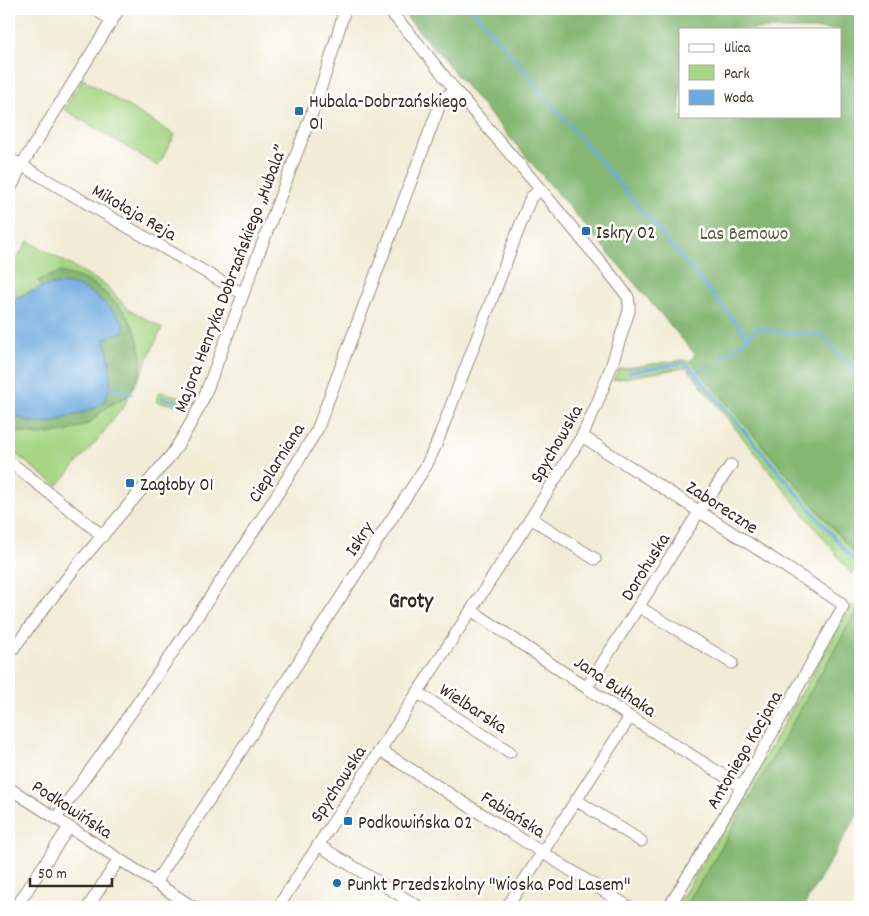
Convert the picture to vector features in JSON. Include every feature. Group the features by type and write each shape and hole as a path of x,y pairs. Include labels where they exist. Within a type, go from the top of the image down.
{"street":[{"path":"95,9 112,21"},
{"path":"9,190 21,166 119,9"},
{"name":"Majora Henryka Dobrzańskiego „Hubala”","path":"9,654 66,580 172,454 186,434 197,413 324,80 345,9"},
{"name":"Spychowska","path":"278,907 531,518 582,436 611,367 629,304 628,297 616,280 388,9"},
{"name":"Cieplarniana","path":"56,818 188,631 317,430 440,107 444,98 455,90"},
{"name":"Mikołaja Reja","path":"9,158 243,294"},
{"name":"Iskry","path":"155,883 426,466 436,445 531,197 542,191"},
{"name":"Zaboreczne","path":"582,436 840,602 843,607"},
{"path":"9,461 103,536"},
{"name":"Dorohuska","path":"587,687 731,465"},
{"path":"531,518 595,559"},
{"path":"639,607 732,663"},
{"name":"Antoniego Kocjana","path":"669,907 742,787 843,607"},
{"name":"Jana Bułhaka","path":"471,610 630,717 742,787"},
{"name":"Wielbarska","path":"418,692 510,752"},
{"path":"507,907 630,717"},
{"name":"Fabiańska","path":"380,750 629,907"},
{"name":"Podkowińska","path":"9,788 193,907"},
{"path":"576,800 641,842"},
{"path":"16,907 69,827"},
{"path":"318,845 419,907"},
{"path":"88,907 118,859"}],"green space":[{"name":"Las Bemowo","path":"400,9 860,9 860,560 691,361 695,354"},
{"path":"83,79 175,135 158,166 64,109"},
{"path":"28,241 106,285 128,309 162,328 140,375 141,353 136,333 130,321 123,310 94,284 38,280 42,287 17,297 13,288 9,291 9,271"},
{"path":"61,272 94,284 123,310 136,333 141,353 140,375 129,395 108,406 88,424 66,432 39,435 19,432 9,425 9,413 30,422 52,423 105,399 110,388 110,361 105,339 112,335 64,283 42,287 38,280"},
{"path":"682,360 691,361 860,560 860,564 852,574 687,368 613,380 619,369"},
{"path":"159,392 187,398 180,405 156,402"},
{"path":"129,395 125,405 57,486 9,449 9,425 19,432 88,424 108,406"},
{"path":"853,605 859,607 711,865 685,907 676,907 745,792"},
{"path":"859,607 860,811 803,907 685,907 711,865"}],"water":[{"path":"64,283 81,287 97,296 123,322 124,332 112,335 105,340 109,362 110,387 103,403 57,421 38,423 9,413 9,299 42,287"}],"waterway":[{"path":"472,9 744,332 747,339"},
{"path":"719,360 747,339 757,327 784,333 821,334 860,376"},
{"path":"629,372 684,363 689,366 856,563"},
{"path":"696,373 713,364"},
{"path":"108,387 131,394"},
{"path":"162,398 186,403"}],"place":[{"name":"Hubala-Dobrzańskiego 01","path":"299,111"},
{"name":"Iskry 02","path":"586,231"},
{"name":"Zagłoby 01","path":"130,483"},
{"name":"Podkowińska 02","path":"348,821"},
{"name":"Punkt Przedszkolny \"Wioska Pod Lasem\"","path":"337,883"}],"district":[{"name":"Groty","path":"411,600"}]}
